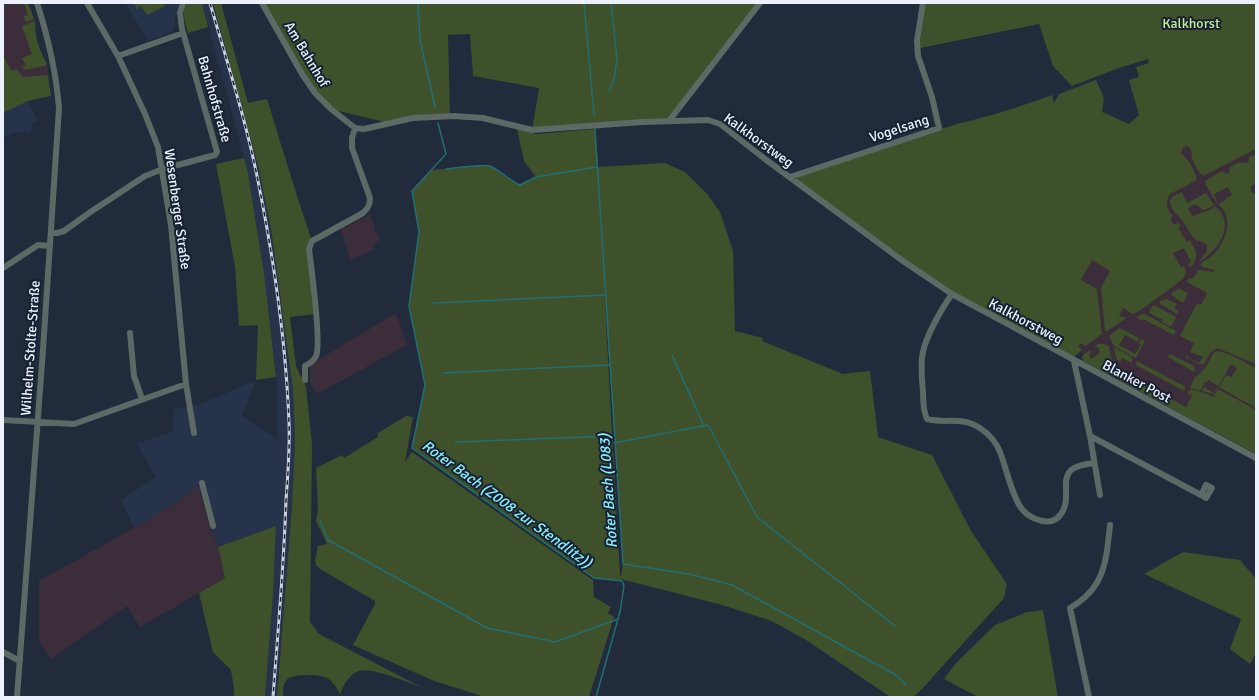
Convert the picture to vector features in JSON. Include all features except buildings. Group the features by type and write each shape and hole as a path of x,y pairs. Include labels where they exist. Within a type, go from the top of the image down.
{"street":[{"name":"Wilhelm-Stolte-Straße","path":"17,697 59,108 51,54 45,29 36,3"},
{"name":"Wesenberger Straße","path":"87,3 118,56 145,114 158,147 171,225 186,384 194,433"},
{"path":"118,56 183,33 180,13 183,3"},
{"name":"Am Bahnhof","path":"262,3 302,74 312,88 332,110 355,128"},
{"path":"669,121 760,3"},
{"name":"Vogelsang","path":"790,177 939,128 932,97 918,56 917,42 923,3"},
{"name":"Bahnhofstraße","path":"51,232 57,233 64,231 145,176 216,155 217,152 183,33"},
{"name":"Kalkhorstweg","path":"355,128 364,129 412,118 454,116 483,118 532,130 669,121 708,120 720,124 903,261 952,294 1074,361"},
{"path":"305,380 305,366 313,360 318,352 316,314 308,249 309,245 312,241 362,213 368,208 370,203 370,198 352,148 352,138 355,128"},
{"path":"3,268 38,245 50,246"},
{"path":"952,294 929,334 923,353 921,364 923,404 927,419 965,421 980,428 993,440 999,451 1022,509 1032,517 1042,521 1052,521 1059,517 1064,510 1067,502 1066,482 1071,470 1094,463"},
{"path":"130,333 134,376 142,399"},
{"path":"1074,361 1090,436 1100,495"},
{"name":"Blanker Post","path":"1074,361 1256,458"},
{"path":"3,420 74,424 186,384"},
{"path":"1090,436 1200,495"},
{"path":"202,483 213,526"},
{"path":"1089,697 1070,608 1079,604 1097,584 1105,562 1110,525"},
{"path":"3,652 20,660"}],"shaded area":[{"path":"3,3 28,3 35,21 35,35 39,51 47,64 49,77 20,85 3,58"},
{"path":"125,3 134,3 137,8 141,6 165,5 163,3 179,3 177,15 174,15 174,29 171,32 148,40"},
{"path":"202,3 213,3 258,165 271,228 293,390 295,438 292,506 277,697 265,697 273,595 276,526 218,547 198,485 179,500 134,528 121,500 156,477 137,444 174,431 174,409 198,405 256,380 242,416 278,439 278,403 275,364 264,273 247,168"},
{"path":"28,101 37,120 37,123 32,123 31,133 17,132 3,138 3,113"},
{"path":"1150,136 1256,142 1256,450 1083,355 1075,344 1058,207"},
{"path":"370,215 374,225 374,230 380,239 373,246 373,250 350,260 341,229"},
{"path":"396,313 407,345 317,394 310,382 310,365"},
{"path":"198,485 211,531 218,547 225,578 140,627 127,606 51,659 39,641 39,581 134,528 179,500"}],"green space":[{"path":"24,3 28,3 34,19 26,22 23,17 28,15"},
{"path":"134,3 163,3 165,6 147,15 141,6 137,9"},
{"path":"187,3 202,3 208,27 188,33 184,14"},
{"path":"213,3 221,3 248,103 267,99 312,241 309,245 316,314 290,317 296,366 306,387 312,444 310,622 319,634 423,688 391,676 365,670 355,672 345,684 340,694 330,680 317,675 305,675 294,676 287,679 284,686 283,697 277,697 292,506 295,438 293,390 271,228 258,165"},
{"path":"262,3 760,3 669,121 532,130 539,88 473,76 470,34 448,35 450,116 389,123 331,109 315,93"},
{"name":"Kalkhorst","path":"926,3 1256,3 1256,149 1203,176 1198,171 1192,159 1190,148 1188,146 1183,147 1181,153 1190,163 1197,178 1195,181 1170,194 1167,200 1167,205 1173,216 1170,220 1175,225 1178,222 1181,226 1178,228 1187,242 1190,240 1194,248 1196,257 1194,263 1191,267 1189,266 1188,264 1191,262 1184,248 1173,253 1181,267 1184,266 1186,273 1183,279 1141,310 1133,314 1123,308 1119,316 1127,318 1105,331 1101,288 1110,271 1092,260 1081,280 1097,289 1102,334 1085,346 1082,343 1078,346 1082,350 1074,356 1074,361 951,294 790,177 939,128 948,127 1005,111 1052,95 1054,103 1059,94 1096,80 1104,98 1102,112 1129,124 1139,115 1129,80 1139,77 1136,67 1149,63 1148,59 1119,68 1072,86 1053,66 1039,24 920,48"},
{"path":"35,21 38,44 47,64 45,66 25,70 22,67 26,65 22,58 32,54 22,26"},
{"path":"3,55 12,71 16,69 23,77 48,75 51,96 28,101 3,113"},
{"path":"517,129 536,134 595,129 598,167 665,163 685,172 707,194 720,212 733,251 735,331 763,338 762,341 843,374 870,371 878,437 932,455 971,531 1007,584 1004,598 922,689 913,697 889,696 806,640 772,621 722,605 621,579 622,581 594,578 412,448 425,385 409,306 419,232 412,191 431,170 488,165 511,181 520,185 536,177 524,161","holes":["604,287 623,564 621,576"]},
{"path":"1256,154 1256,185 1255,184 1250,187 1253,194 1256,193 1256,364 1217,348 1210,353 1204,364 1199,364 1185,357 1187,355 1188,358 1199,363 1203,357 1190,352 1194,343 1180,336 1197,303 1201,305 1207,293 1187,282 1189,278 1192,279 1198,272 1196,270 1213,272 1215,270 1202,267 1200,265 1213,255 1225,237 1227,230 1226,216 1218,204 1232,195 1228,187 1214,194 1216,202 1205,181 1222,171 1227,174 1229,173 1230,167 1240,162 1246,163 1249,161 1249,157"},
{"path":"244,158 247,168 264,273 276,377 256,380 258,325 239,326 235,267 216,164"},
{"path":"1182,192 1187,203 1206,193 1214,205 1202,210 1195,204 1188,208 1192,216 1210,210 1215,206 1221,213 1224,221 1225,229 1218,244 1213,251 1199,262 1207,251 1207,245 1203,242 1195,240 1171,206 1170,202 1175,195"},
{"path":"1179,288 1188,293 1183,303 1171,295"},
{"path":"1167,299 1177,304 1174,308 1179,311 1177,314 1160,304 1160,301"},
{"path":"1154,305 1176,317 1171,327 1162,322 1163,320 1149,313 1150,309"},
{"path":"1145,314 1176,331 1174,335 1143,319 1141,321 1137,317"},
{"path":"1119,328 1139,338 1137,342 1125,335 1119,345 1135,354 1141,345 1139,343 1141,339 1145,341 1136,358 1114,346 1109,336"},
{"path":"1099,344 1109,346 1112,360 1117,367 1116,369 1186,407 1192,396 1187,393 1191,389 1213,397 1218,389 1256,410 1256,454 1083,361 1082,356 1090,350 1091,354 1089,355 1091,359 1100,353 1098,347 1094,346"},
{"path":"1114,347 1132,357 1132,363 1122,358 1120,362 1116,357"},
{"path":"1216,351 1231,355 1256,368 1256,408 1219,387 1226,375 1231,377 1237,368 1231,364 1214,394 1202,391 1204,387 1214,393 1218,386 1208,380 1207,383 1205,382 1200,391 1190,388 1195,377 1205,368 1212,354"},
{"path":"1170,354 1194,366 1194,372 1168,357"},
{"path":"1137,361 1186,387 1184,391 1136,365"},
{"path":"406,416 413,417 405,462 412,452 593,580 594,597 611,607 608,613 614,617 589,697 485,697 434,681 353,645 375,604 375,601 320,569 316,565 315,560 318,546 327,544 316,521 318,509 316,468 342,455 344,458 378,437 378,433"},
{"path":"276,526 273,595 265,697 234,697 231,670 213,652 199,593 225,578 218,547"},
{"path":"1183,552 1240,560 1256,579 1256,653 1250,664 1230,649 1241,619 1144,574"},
{"path":"1043,610 1058,697 978,697 944,679 956,663 995,625 1027,612"}],"waterway":[{"path":"418,3 420,40 435,107"},
{"name":"Roter Bach (L083)","path":"584,3 594,115"},
{"path":"609,92 614,79 617,59 611,3"},
{"name":"Roter Bach (Z008 zur Stendlitz))","path":"438,123 446,154 412,191 419,232 409,306 425,385 412,448 594,578 622,581 624,586 620,612 596,697"},
{"name":"Roter Bach (L083)","path":"595,129 623,564 689,574 732,585 896,675 906,685"},
{"path":"446,169 490,166 520,185 536,177 597,167"},
{"path":"433,303 605,295"},
{"path":"672,355 704,426"},
{"path":"443,373 609,365"},
{"path":"614,443 708,425 757,517 895,626"},
{"path":"455,442 613,436"},
{"path":"320,520 328,540 487,628 555,642 618,619"}],"railway":[{"path":"210,3 250,143 255,167 275,277 288,393 289,451 273,697"}]}
